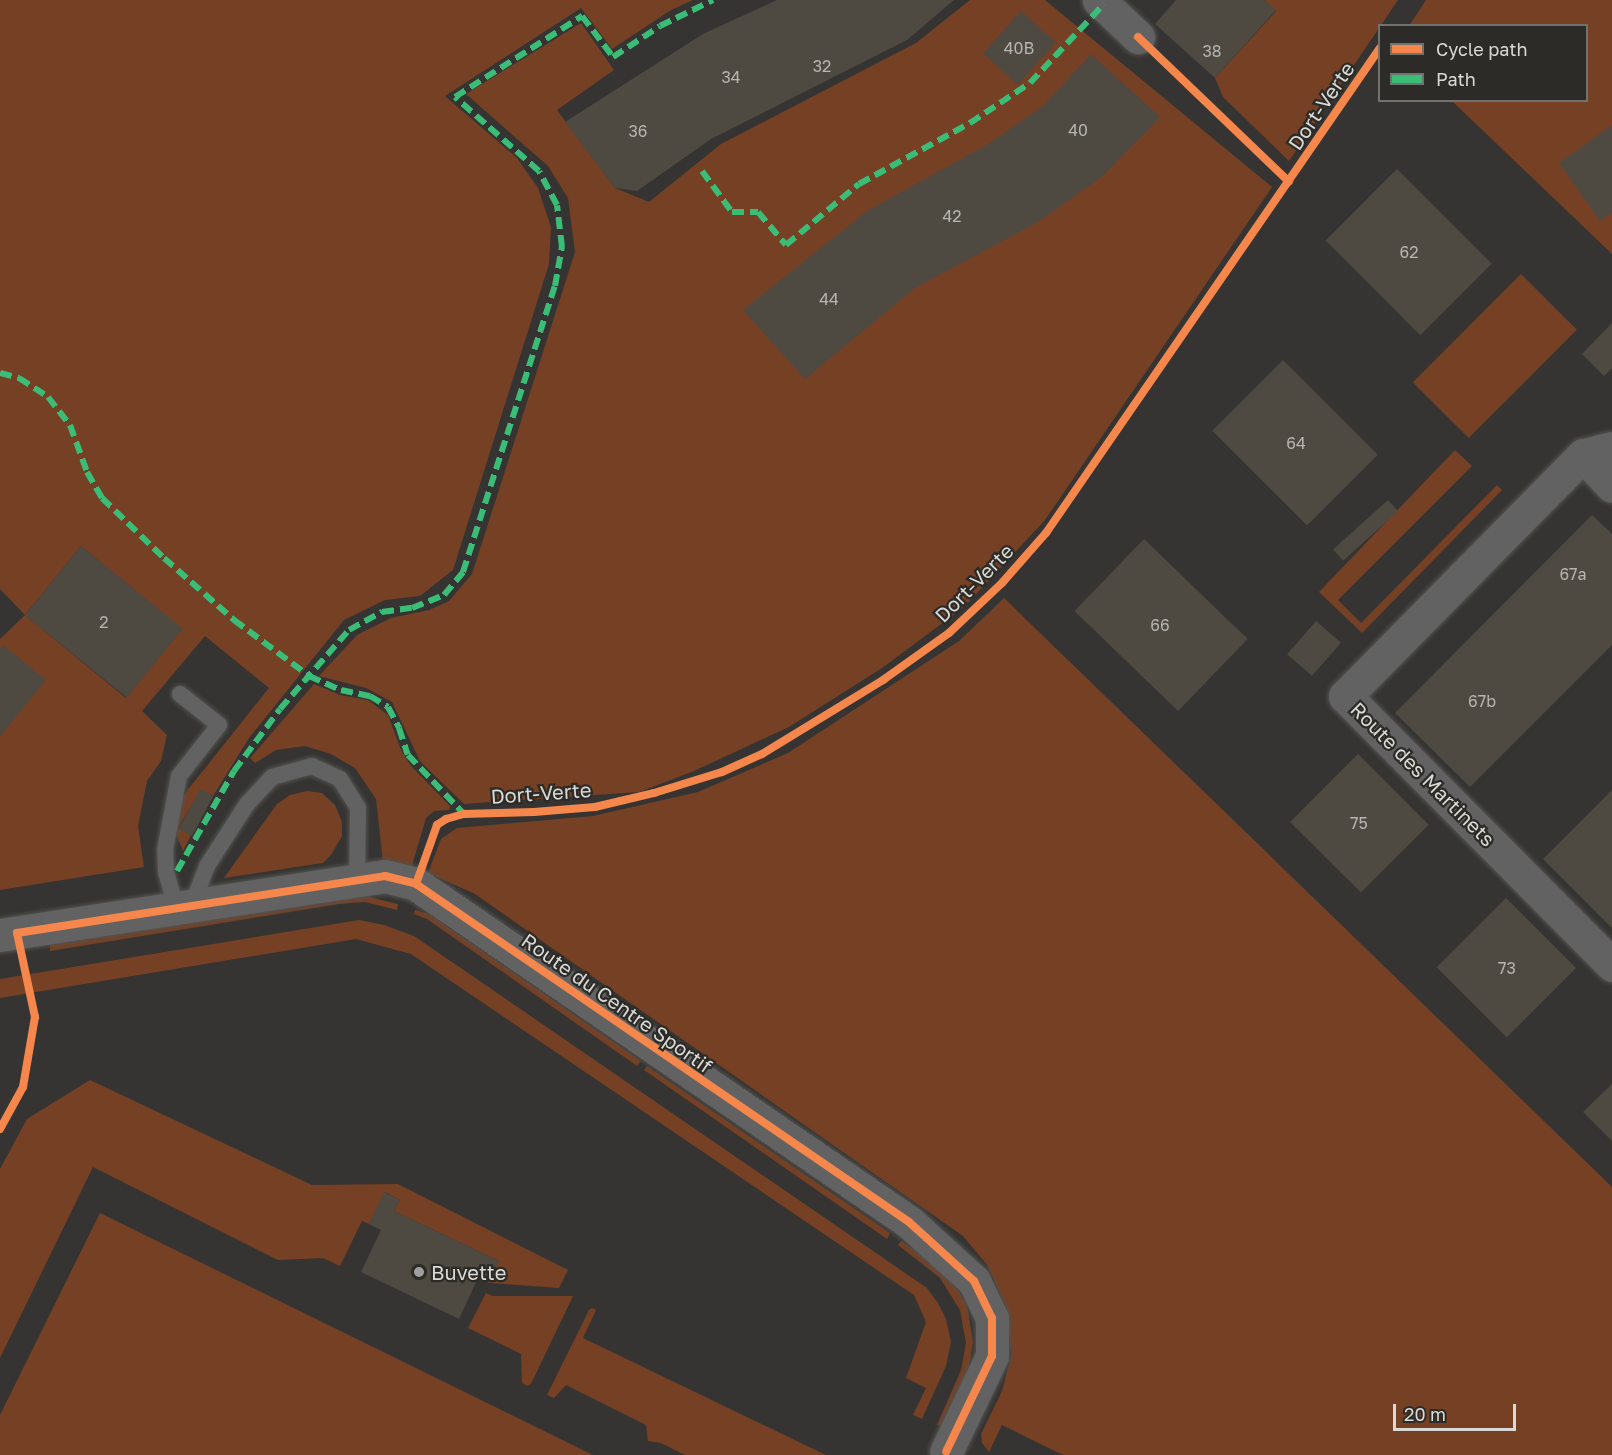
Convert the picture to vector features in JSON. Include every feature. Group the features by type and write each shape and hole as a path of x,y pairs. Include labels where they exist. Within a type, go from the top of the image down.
{"street":[{"path":"1099,0 1138,38"},
{"name":"Route des Martinets","path":"1612,486 1598,452 1345,696 1612,965"},
{"name":"Route du Centre Sportif","path":"0,935 385,876 416,884 909,1222 974,1281 992,1318 993,1356 945,1453"}],"lane":[{"path":"180,694 219,725 179,776 165,850 166,873 184,906"},
{"path":"184,906 247,804 272,777 312,766 340,779 358,808 357,880"}],"shaded area":[{"path":"0,0 693,0 671,10 612,49 581,8 445,96 517,158 538,188 551,227 549,264 453,570 420,596 385,600 344,620 249,738 213,796 201,790 178,828 191,835 183,851 176,834 182,797 269,688 205,636 142,711 167,735 161,761 147,781 138,826 144,867 0,890 0,639 25,615 0,589","holes":["81,546 182,629 126,698 25,615"]},
{"path":"970,0 1045,0 1272,187 1045,520 964,607 882,668 789,727 694,771 639,792 464,804 420,761 392,702 366,688 319,676 357,635 391,618 429,610 449,601 472,574 575,252 568,198 548,166 466,94 581,23 614,70 557,110 615,188 649,202 721,144 916,43"},
{"path":"1264,0 1398,0 1382,24 1378,24 1378,30 1289,161 1223,97 1215,78 1276,11"},
{"path":"1426,0 1612,0 1612,254 1453,102 1588,102 1588,24 1410,24"},
{"path":"1521,274 1577,330 1469,438 1413,382"},
{"path":"1455,450 1472,466 1338,600 1361,623 1497,485 1502,490 1362,633 1319,592"},
{"path":"1004,598 1612,1187 1612,1455 1063,1455 1002,1425 989,1452 982,1443 981,1434 1002,1391 1011,1356 1007,1309 987,1265 963,1236 475,894 428,873 441,839 457,828 593,816 698,792 788,753 959,641"},
{"path":"314,684 340,695 368,700 388,715 401,750 411,766 450,806 449,810 434,811 426,818 411,869 383,862 376,799 355,768 331,754 305,746 276,750 255,763 250,758"},
{"path":"307,791 322,793 335,805 342,822 342,836 331,855 323,863 224,878 277,804 290,795"},
{"path":"365,896 398,904 397,910 365,902 339,904 50,951 50,944"},
{"path":"415,910 429,914 641,1061 637,1066 427,919 414,914"},
{"path":"359,920 384,925 414,936 927,1288 946,1319 951,1342 946,1366 922,1419 913,1415 926,1388 906,1378 926,1322 914,1295 411,954 356,939 0,998 0,979"},
{"path":"647,1066 890,1233 887,1239 644,1070"},
{"path":"90,1080 312,1185 398,1184 568,1270 559,1288 489,1283 499,1261 394,1211 400,1200 385,1192 369,1224 362,1221 340,1266 323,1258 278,1260 93,1167 0,1358 0,1169 27,1119"},
{"path":"100,1213 593,1455 0,1455 0,1415"},
{"path":"901,1241 947,1272 967,1305 973,1342 968,1372 941,1426 937,1425 961,1370 966,1343 960,1310 940,1278 898,1245"},
{"path":"486,1293 493,1296 573,1296 531,1384 527,1386 522,1383 521,1354 468,1328"},
{"path":"592,1308 596,1310 583,1338 826,1455 685,1455 661,1443 648,1441 646,1425 566,1385 554,1398 547,1395"}],"building":[{"path":"777,0 954,0 907,40 711,139 637,191 615,188 565,122 703,34"},
{"path":"1176,0 1264,0 1276,10 1215,78 1155,24"},
{"path":"1021,11 1056,42 1018,85 983,53"},
{"path":"1091,54 1160,117 1103,176 1038,222 915,288 805,379 743,310 867,211 990,143 1043,106"},
{"path":"1612,125 1612,212 1600,221 1559,163"},
{"path":"1397,169 1492,264 1420,335 1326,240"},
{"path":"1612,323 1612,368 1604,376 1582,354"},
{"path":"1283,360 1378,455 1307,525 1212,431"},
{"path":"1388,500 1398,511 1343,561 1333,550"},
{"path":"1592,515 1612,534 1612,645 1470,787 1395,713"},
{"path":"1144,539 1248,639 1178,711 1075,611"},
{"path":"81,546 183,628 127,698 25,615"},
{"path":"1316,621 1341,643 1312,676 1287,654"},
{"path":"3,645 46,680 0,736 0,649"},
{"path":"1358,754 1429,825 1361,893 1290,822"},
{"path":"200,789 213,796 192,836 179,829"},
{"path":"1612,790 1612,928 1543,859"},
{"path":"1506,898 1576,968 1507,1037 1437,967"},
{"path":"1612,1084 1612,1141 1583,1112"},
{"path":"384,1192 400,1200 394,1211 499,1261 489,1283 478,1278 459,1319 361,1272 381,1230 369,1224"}],"marked path":[{"path":"177,871 234,771 280,709 349,630 382,612 412,608 444,595 463,572 555,286 562,247 557,205 539,171 455,97 582,16 613,57 660,26 713,0"},
{"path":"702,171 732,212 758,212 786,245 859,184 970,123 1030,83 1104,4"},
{"path":"0,373 19,378 48,397 70,425 87,472 102,498 164,558 234,620 309,676 341,690 370,696 388,707 399,728 408,755 464,814"}],"cycle path":[{"path":"1138,37 1289,182"},
{"name":"Dort-Verte","path":"416,884 437,825 446,819 464,814 595,807 654,793 722,772 762,754 883,680 949,633 1002,583 1046,533 1378,51"},
{"path":"0,1129 23,1087 35,1017 17,933 385,876 416,884 909,1222 974,1281 992,1318 992,1356 946,1452"}],"place":[{"name":"Buvette","path":"419,1272"}]}
